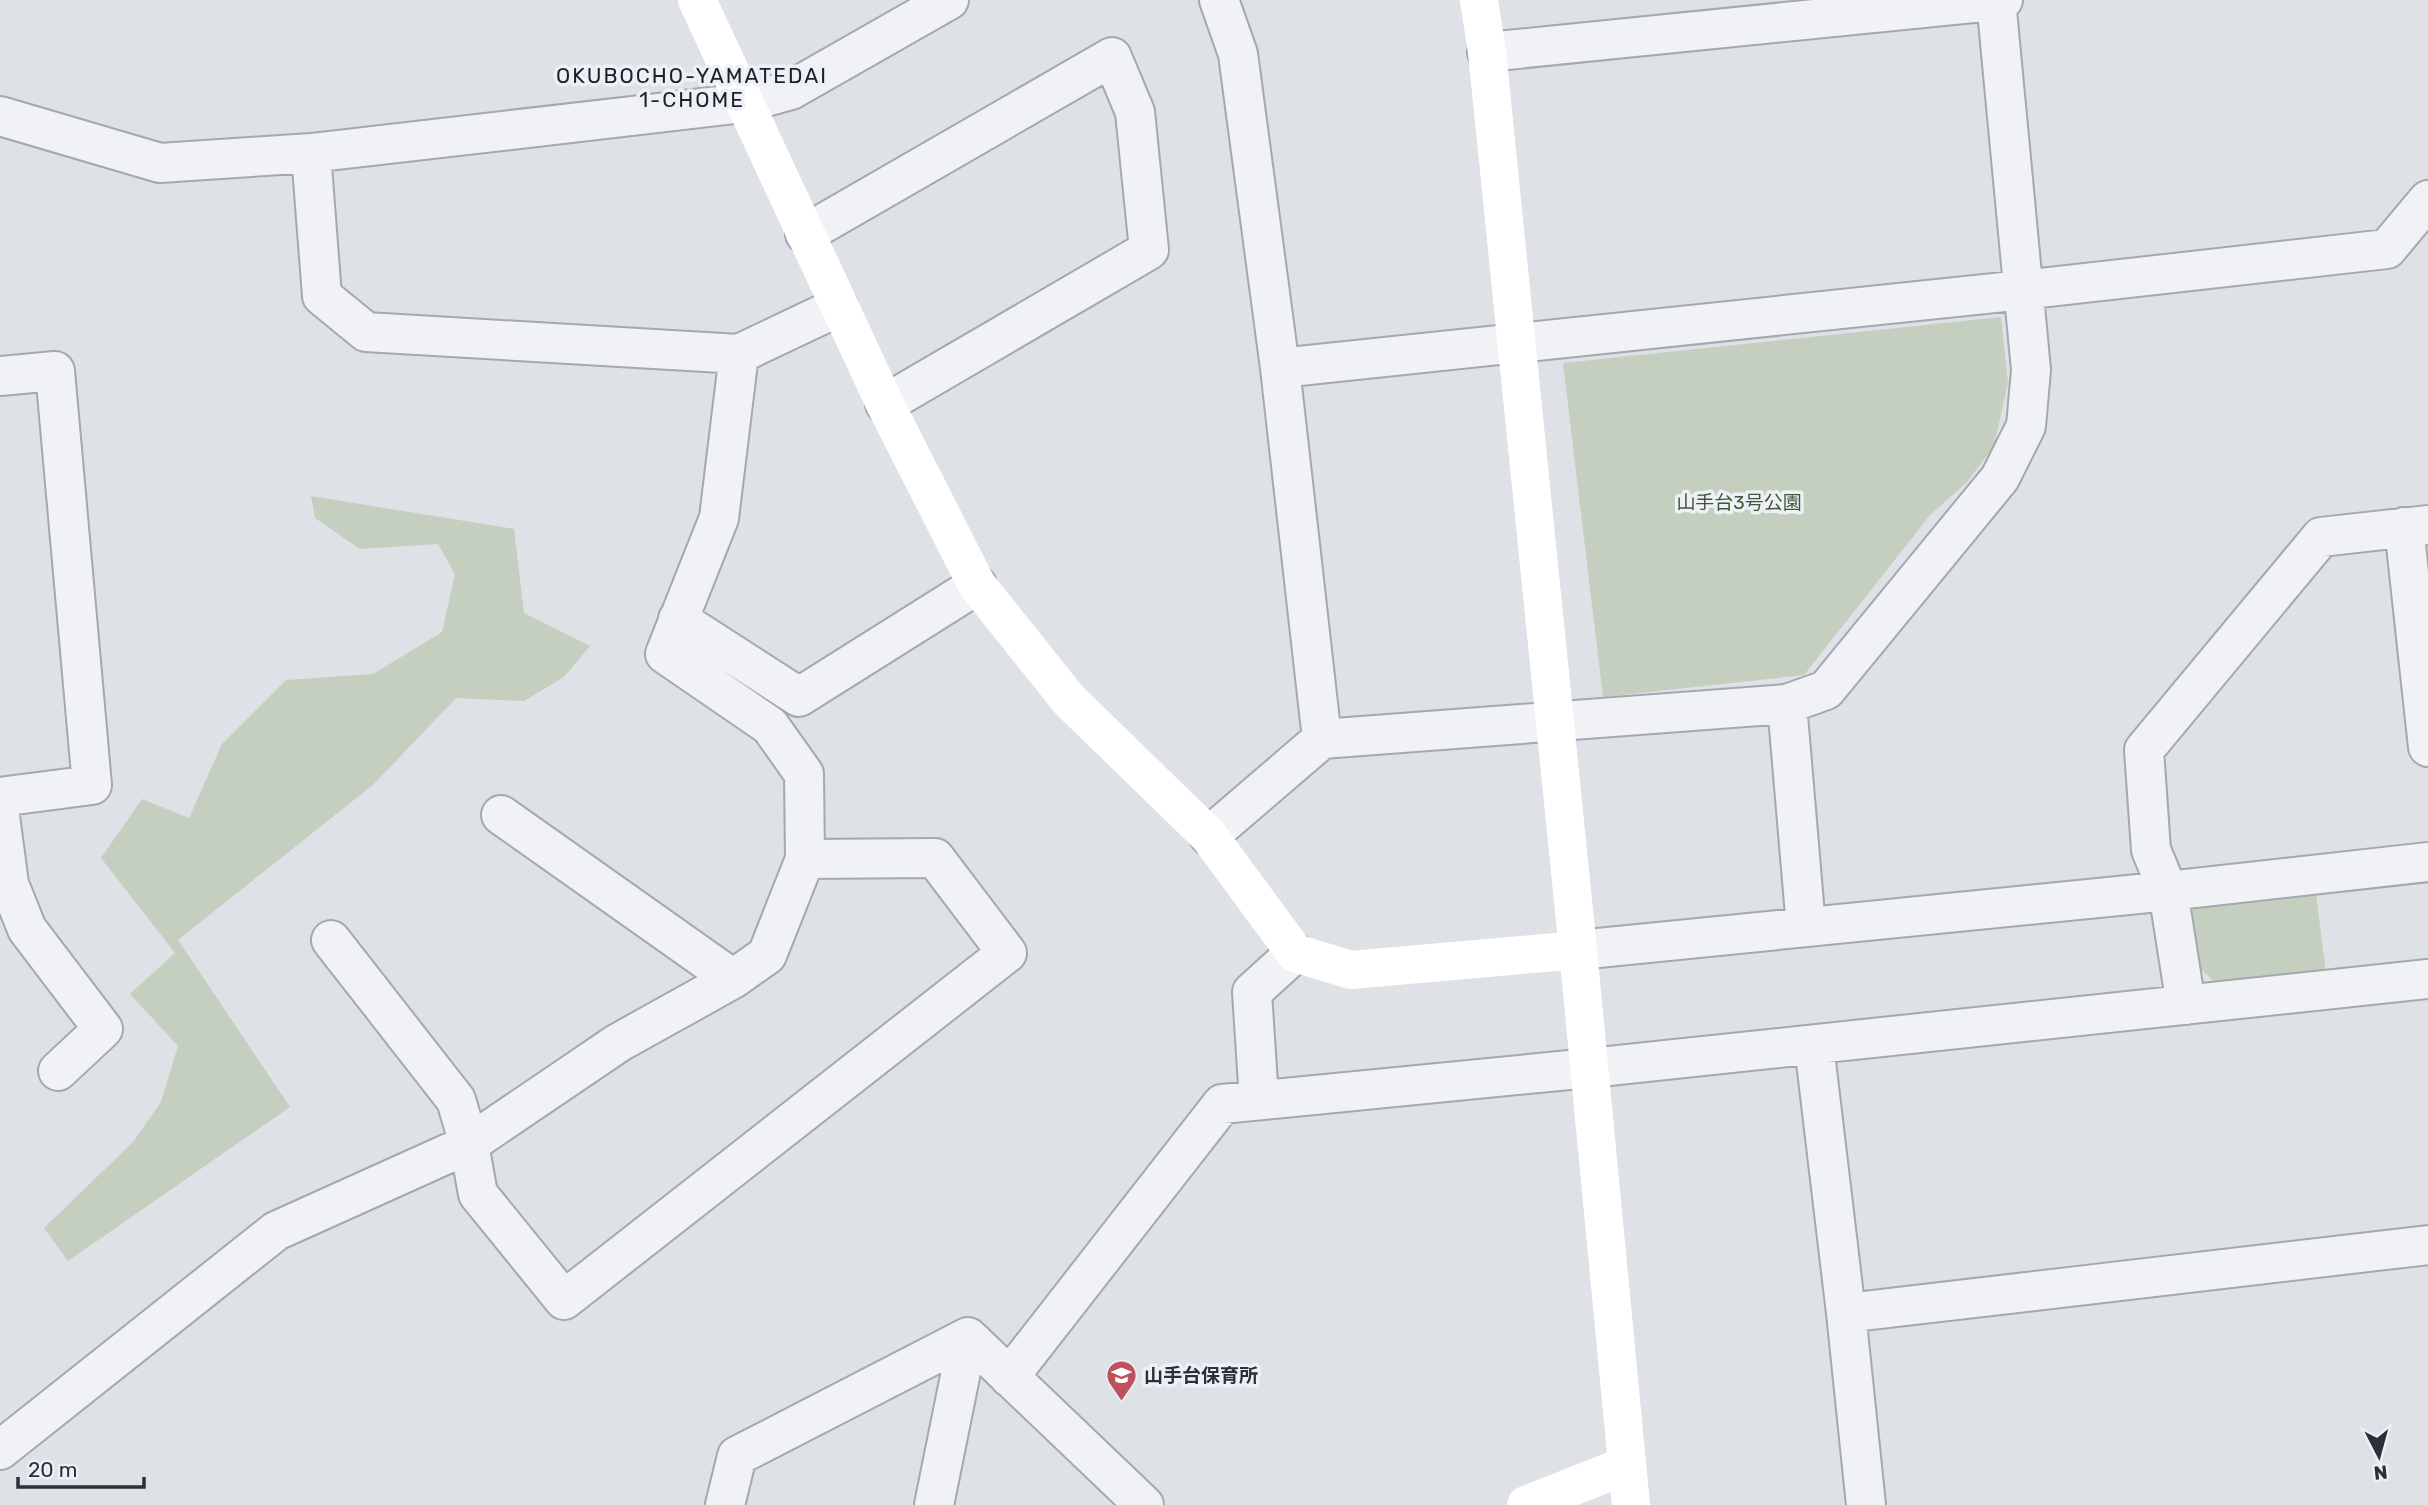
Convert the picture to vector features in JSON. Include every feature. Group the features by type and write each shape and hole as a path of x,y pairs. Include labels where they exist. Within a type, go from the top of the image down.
{"street":[{"path":"696,0 838,307 977,585 1069,700 1209,836 1295,953 1350,970 2168,891 2428,862"},
{"path":"0,116 160,163 311,153 744,103 791,90 949,0"},
{"path":"1219,0 1238,54 1280,368 1322,739"},
{"path":"1479,0 1487,52 1555,722 1631,1505"},
{"path":"1209,836 1322,739 1787,704 1826,690 2000,478 2026,426 2031,370 1997,0"},
{"path":"1487,52 1743,13 2003,0"},
{"path":"805,234 1112,57 1135,112 1149,250 885,404"},
{"path":"311,153 322,296 366,332 739,354 838,307"},
{"path":"1280,368 2024,290 2387,248 2428,200"},
{"path":"0,1450 276,1231 469,1144 618,1043 733,979 766,955 805,859 804,774 770,726 665,654 719,518 739,354"},
{"path":"0,376 55,371 92,785 0,797"},
{"path":"2186,1005 2168,891 2151,850 2144,750 2321,537 2416,526 2428,747"},
{"path":"678,619 799,697 977,585"},
{"path":"1787,704 1806,927"},
{"path":"501,815 733,979"},
{"path":"0,816 9,884 27,929 103,1029 58,1071"},
{"path":"331,940 456,1100 469,1144 478,1194 564,1300 1007,953 935,858 805,859"},
{"path":"1259,1100 1252,992 1295,953"},
{"path":"1009,1377 1222,1104 1590,1069 2428,979"},
{"path":"1814,1045 1866,1505"},
{"path":"1846,1313 2428,1245"},
{"path":"968,1337 1144,1505"},
{"path":"725,1505 737,1456 968,1337"},
{"path":"934,1505 968,1337"},
{"path":"1526,1505 1627,1465"}],"green space":[{"name":"山手台3号公園","path":"2001,317 2008,383 1994,446 1967,482 1930,515 1804,675 1603,697 1563,363"},
{"path":"311,496 514,529 524,613 590,646 564,677 524,701 456,698 374,784 178,940 290,1107 68,1261 44,1228 133,1142 161,1102 178,1046 130,994 175,953 101,858 142,799 189,818 222,744 286,680 373,674 442,632 455,574 438,544 360,549 315,518"},
{"path":"2316,893 2326,974 2217,984 2194,963 2189,904"}],"place":[{"name":"山手台保育所","path":"1121,1402"}],"district":[{"name":"OKUBOCHO-YAMATEDAI 1-CHOME","path":"692,88"}]}
